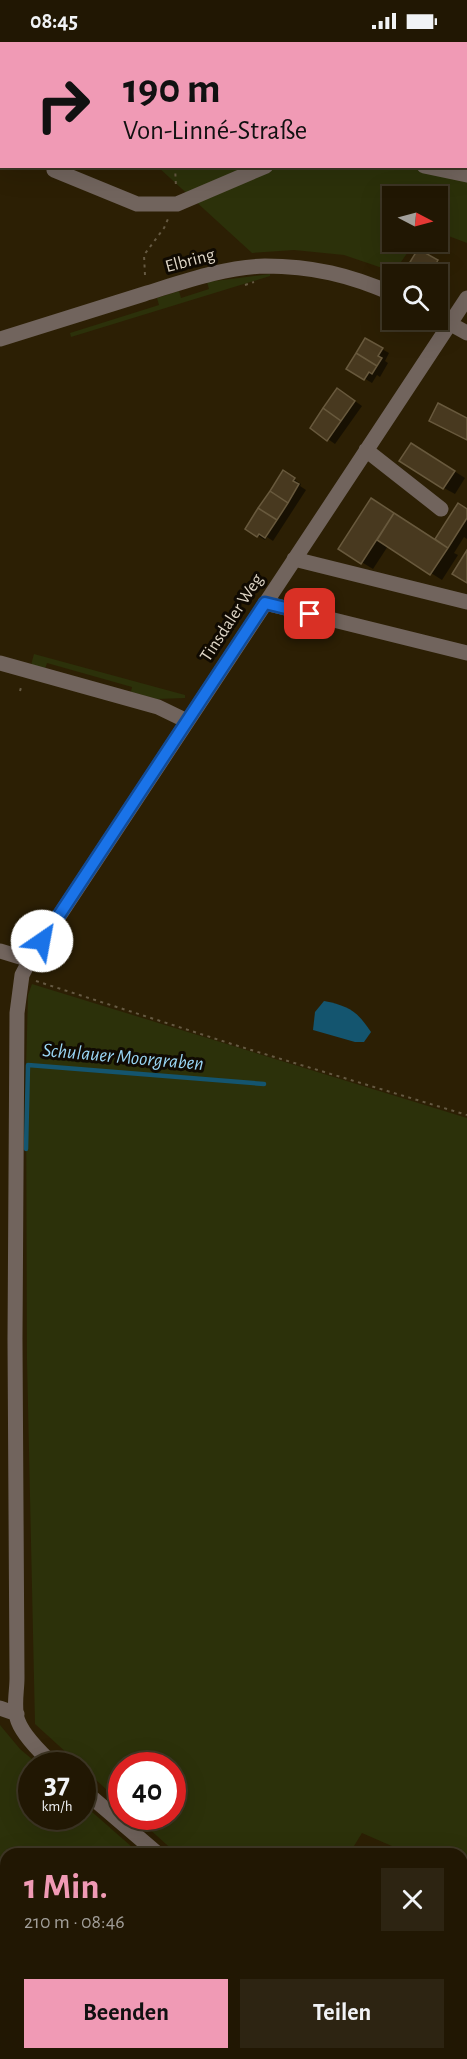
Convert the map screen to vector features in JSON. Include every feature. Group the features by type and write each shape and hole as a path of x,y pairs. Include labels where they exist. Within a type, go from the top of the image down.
{"street":[{"path":"54,170 137,204 177,204 261,168"},
{"path":"434,168 467,175"},
{"name":"Elbring","path":"0,339 170,286 239,269 273,266 325,270 349,276 382,290"},
{"name":"Tinsdaler Weg","path":"448,316 467,298"},
{"path":"448,322 467,333"},
{"name":"Tinsdaler Weg","path":"22,975 366,450 438,330"},
{"path":"366,450 441,509"},
{"path":"294,559 467,602"},
{"path":"265,603 467,653"},
{"path":"0,663 158,707 187,721"},
{"path":"0,951 30,960"},
{"path":"22,975 17,1013 15,1316 17,1714 18,1722 40,1752"},
{"path":"0,1708 17,1714"},
{"path":"96,1801 151,1848"}],"path":[{"path":"145,275 144,255 164,228 173,204 177,185 175,168"},
{"path":"22,975 227,1042 467,1115"}],"green space":[{"path":"159,168 467,168 467,243 448,236 448,186 382,186 382,252 408,252 400,264 382,264 382,268 344,255 294,250 252,253"},
{"path":"270,274 270,276 71,337 70,333 159,305 157,298 179,291 181,298 209,289 207,282"},
{"path":"34,654 185,695 185,698 157,699 131,692 132,687 47,663 45,669 31,665"},
{"path":"32,984 467,1118 467,1848 396,1848 362,1833 353,1848 170,1848 150,1830 186,1830 186,1752 108,1752 108,1791 96,1780 96,1752 66,1752 35,1724 27,1360 28,995"},
{"path":"0,1725 24,1752 18,1752 18,1830 96,1830 96,1815 108,1826 108,1830 113,1830 133,1848 0,1848"}],"water":[{"path":"324,1001 346,1007 361,1019 371,1032 364,1042 355,1042 313,1030 315,1012"}],"building":[{"path":"416,252 423,252 438,260 436,264 410,262"},
{"path":"365,338 383,348 378,356 382,358 377,366 356,353"},
{"path":"356,353 377,366 364,380 346,369"},
{"path":"337,388 355,401 341,421 323,408"},
{"path":"438,403 467,418 467,440 429,421"},
{"path":"323,408 341,421 327,441 310,428"},
{"path":"411,443 455,471 443,489 399,461"},
{"path":"283,470 295,478 293,481 299,484 288,503 270,491"},
{"path":"270,491 288,503 277,520 258,508"},
{"path":"371,498 394,513 361,564 338,549"},
{"path":"458,503 467,509 467,518 448,548 435,539"},
{"path":"258,508 277,520 265,538 259,534 257,537 245,529"},
{"path":"394,513 448,548 430,575 377,540"},
{"path":"467,550 467,583 452,574"}],"waterway":[{"name":"Schulauer Moorgraben","path":"26,1149 28,1065 264,1084"}],"route":[{"path":"42,941 265,603 310,614"}]}
